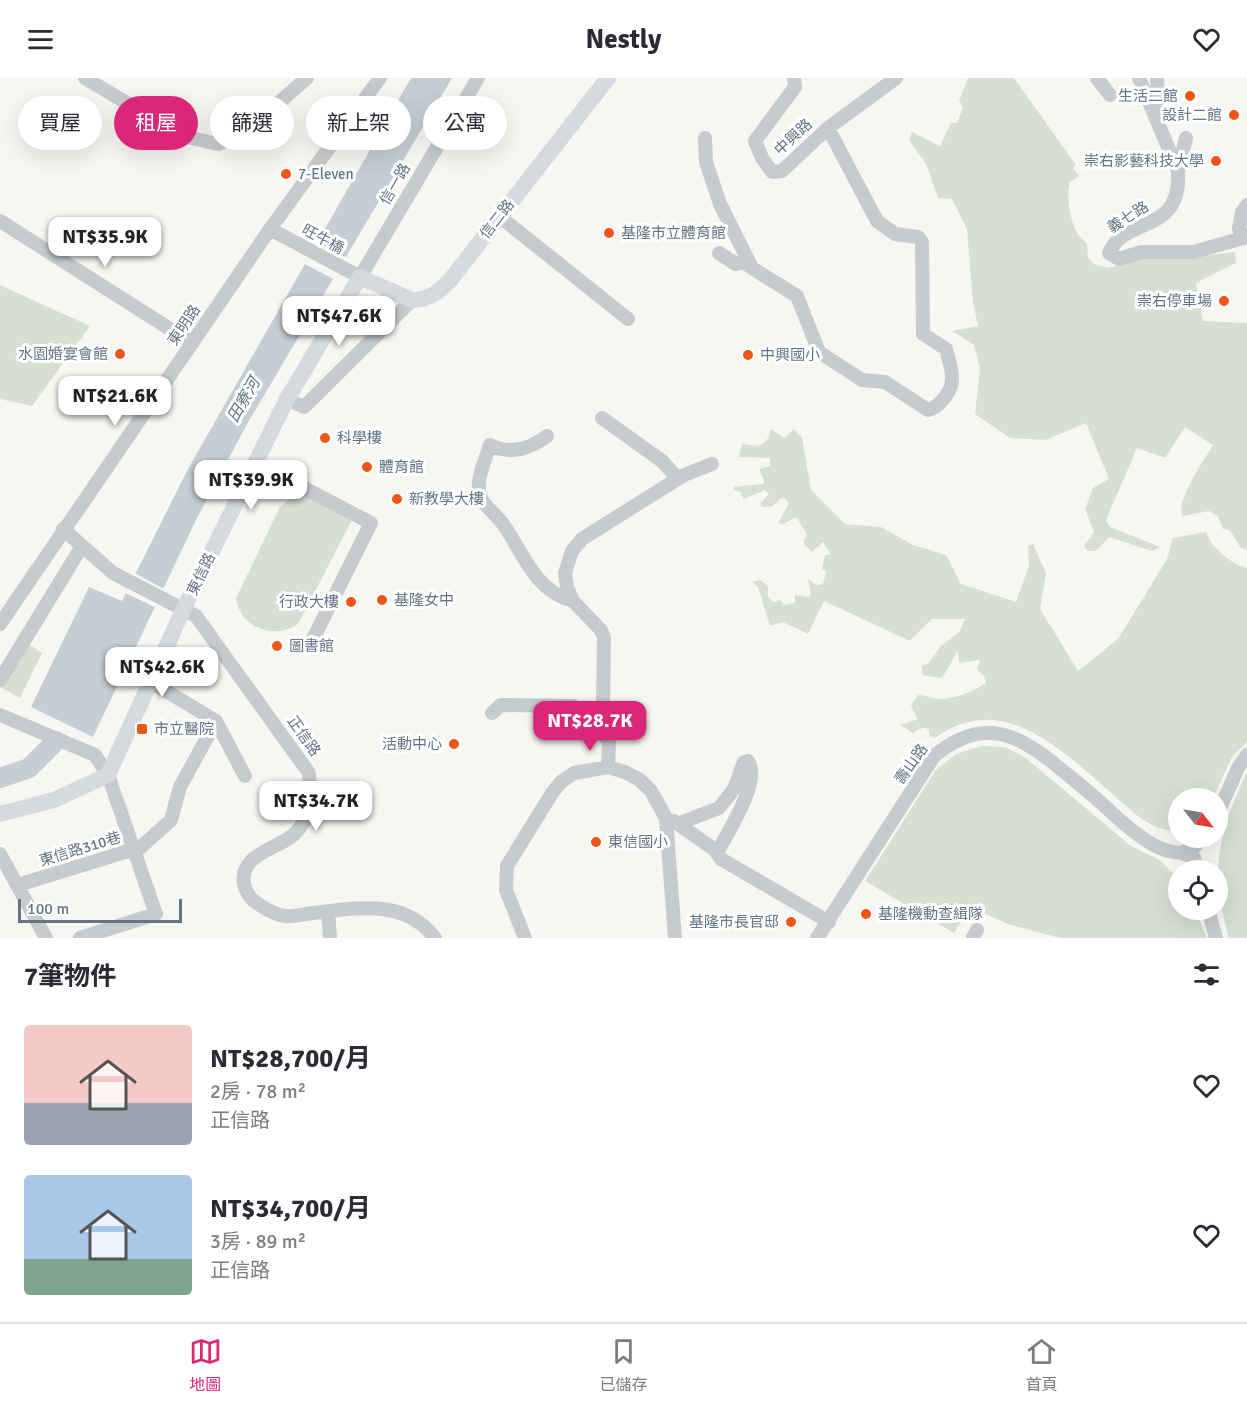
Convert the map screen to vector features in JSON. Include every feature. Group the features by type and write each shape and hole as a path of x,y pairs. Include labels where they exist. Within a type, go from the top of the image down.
{"main road":[{"name":"信二路","path":"412,300 430,297 445,285 605,79"},
{"path":"360,277 412,300"},
{"name":"東信路","path":"108,776 184,608 287,399 360,277"},
{"path":"0,814 54,800 108,776"}],"street":[{"path":"85,78 182,136 199,142 218,144 244,133 307,78"},
{"name":"東明路","path":"0,624 270,229 380,78"},
{"name":"信一路","path":"360,277 478,78"},
{"name":"中興路","path":"794,78 795,87 755,141 762,158 772,172 782,171 828,128 896,78"},
{"path":"1097,78 1110,95"},
{"name":"義七路","path":"1139,78 1178,171 1179,186 1174,204 1166,212 1117,242 1108,254 1112,258 1119,259 1141,252 1193,252 1245,237"},
{"path":"1156,78 1159,114 1164,137"},
{"path":"719,254 736,264 742,261 797,296 819,352 862,380 885,382 928,410 939,406 952,378 946,349 934,339 923,334 922,242 918,237 895,234 877,221 828,128"},
{"path":"705,138 706,162 720,204 752,268"},
{"path":"1178,171 1186,138"},
{"path":"1245,237 1239,229 1242,212 1247,205"},
{"path":"500,216 628,319"},
{"path":"0,221 192,343"},
{"name":"旺牛橋","path":"270,229 360,277"},
{"path":"287,399 304,407 412,300"},
{"path":"602,418 662,461 678,479"},
{"path":"547,436 528,447 515,451 499,450 490,445 480,478 480,495 504,525 531,571 548,588 573,601 601,630 604,638 603,705 609,741 608,768"},
{"path":"256,463 371,523 309,647"},
{"path":"573,601 567,587 565,573 567,561 576,545 678,479 712,464"},
{"path":"63,529 101,565 126,580 184,608"},
{"path":"0,680 82,546"},
{"name":"正信路","path":"184,608 196,616 309,773 310,802 307,818 291,837 264,850 247,868 244,879 249,897 258,904 284,916 362,907 400,912 428,928 435,938"},
{"path":"151,682 216,721 245,776"},
{"path":"492,713 501,705 573,706 584,712 609,741"},
{"path":"0,715 95,755 108,776 135,850 156,914 106,934 80,938"},
{"name":"東信路310巷","path":"18,885 135,850 171,820 180,787 216,721"},
{"name":"壽山路","path":"817,938 934,756 953,742 976,734 1003,734 1026,742 1136,833 1153,844 1178,852 1190,860"},
{"path":"1228,790 1238,768 1247,755"},
{"path":"680,823 720,808 734,789 744,762 748,761 753,771 748,792 717,854"},
{"path":"525,938 506,890 507,866 561,782 574,773 608,768 625,771 640,780 651,791 666,818 672,926 675,938"},
{"path":"666,818 680,823 721,859 829,922"},
{"path":"1178,852 1186,848"},
{"path":"0,854 46,938"},
{"path":"328,911 330,938"},
{"path":"1211,920 1216,938"}],"shaded area":[{"path":"968,78 1014,78 1076,165 1073,168 1079,176 1070,182 1069,206 1073,224 1081,238 1087,243 1088,257 1094,264 1109,268 1143,258 1191,257 1235,252 1236,263 1196,283 1203,321 1247,323 1247,550 1241,548 1230,530 1223,529 1218,516 1209,511 1183,516 1181,510 1186,492 1213,445 1185,427 1165,458 1137,448 1106,520 1110,527 1160,547 1152,551 1109,537 1096,551 1088,551 1084,546 1094,532 1085,509 1093,488 1109,479 1086,423 1045,440 1010,438 975,414 980,368 974,345 952,331 978,326 973,302 967,229 952,199 938,198 926,164 909,140 912,132 940,146 951,123 957,123 963,108 959,101"},
{"path":"0,285 90,326 32,406 0,399"},
{"path":"771,429 784,438 794,429 802,438 811,490 845,524 881,527 913,545 946,555 961,584 1016,602 1029,566 1028,546 1033,544 1046,573 1040,609 1078,671 1118,639 1167,559 1173,538 1206,532 1223,555 1247,568 1247,742 1232,757 1218,788 1168,788 1168,830 1153,825 1138,816 1055,747 1033,733 1010,723 986,720 961,724 935,738 929,736 929,730 925,728 913,733 900,725 918,719 911,706 918,695 938,699 953,697 970,692 986,683 984,676 977,670 980,660 959,663 958,650 942,678 922,675 922,666 929,663 940,647 959,632 965,619 932,619 910,641 824,601 808,634 783,622 770,626 758,587 752,582 760,580 768,586 768,597 773,602 780,600 785,605 795,603 795,595 809,597 811,593 808,579 816,585 823,584 826,572 822,569 825,555 831,554 823,542 812,552 803,542 807,535 796,517 783,524 778,523 789,504 785,498 781,498 773,506 763,507 760,504 769,494 765,490 743,499 741,492 734,490 734,487 763,484 764,480 759,469 770,466 770,458 739,457 742,444 759,446 767,440"},
{"path":"305,493 356,512 298,624 279,631 259,628 244,617 236,598 280,507 295,495"},
{"path":"24,641 42,653 20,698 0,687 0,680"},
{"path":"981,746 1005,747 1026,758 1131,846 1160,860 1168,868 1168,920 1200,920 1207,938 1060,938 1008,924 970,907 954,933 865,881 935,771 956,754"},
{"path":"1247,772 1247,938 1229,938 1224,920 1228,920 1228,860 1219,860 1221,848 1228,848 1228,818"}],"water":[{"name":"田寮河","path":"411,78 452,78 441,96 423,96 423,127 411,147 411,96 401,96"},
{"name":"田寮河","path":"370,150 409,150 247,424 197,518 93,737 31,707 89,587 122,601 188,469"}],"pier":[{"path":"315,241 348,258 335,280 303,263"},
{"path":"133,572 166,590 157,608 123,592"}],"waterway":[{"name":"田寮河","path":"0,778 29,768 56,741"}],"place":[{"name":"生活二館","path":"1190,96"},
{"name":"設計二館","path":"1234,115"},
{"name":"崇右影藝科技大學","path":"1216,161"},
{"name":"7-Eleven","path":"286,174"},
{"name":"基隆市立體育館","path":"609,233"},
{"name":"崇右停車場","path":"1224,301"},
{"name":"水園婚宴會館","path":"120,354"},
{"name":"中興國小","path":"748,355"},
{"name":"科學樓","path":"325,438"},
{"name":"體育館","path":"367,467"},
{"name":"新教學大樓","path":"397,499"},
{"name":"基隆女中","path":"382,600"},
{"name":"行政大樓","path":"351,602"},
{"name":"圖書館","path":"277,646"},
{"name":"市立醫院","path":"142,729"},
{"name":"活動中心","path":"454,744"},
{"name":"東信國小","path":"596,842"},
{"name":"基隆機動查緝隊","path":"866,914"},
{"name":"基隆市長官邸","path":"791,922"}]}
